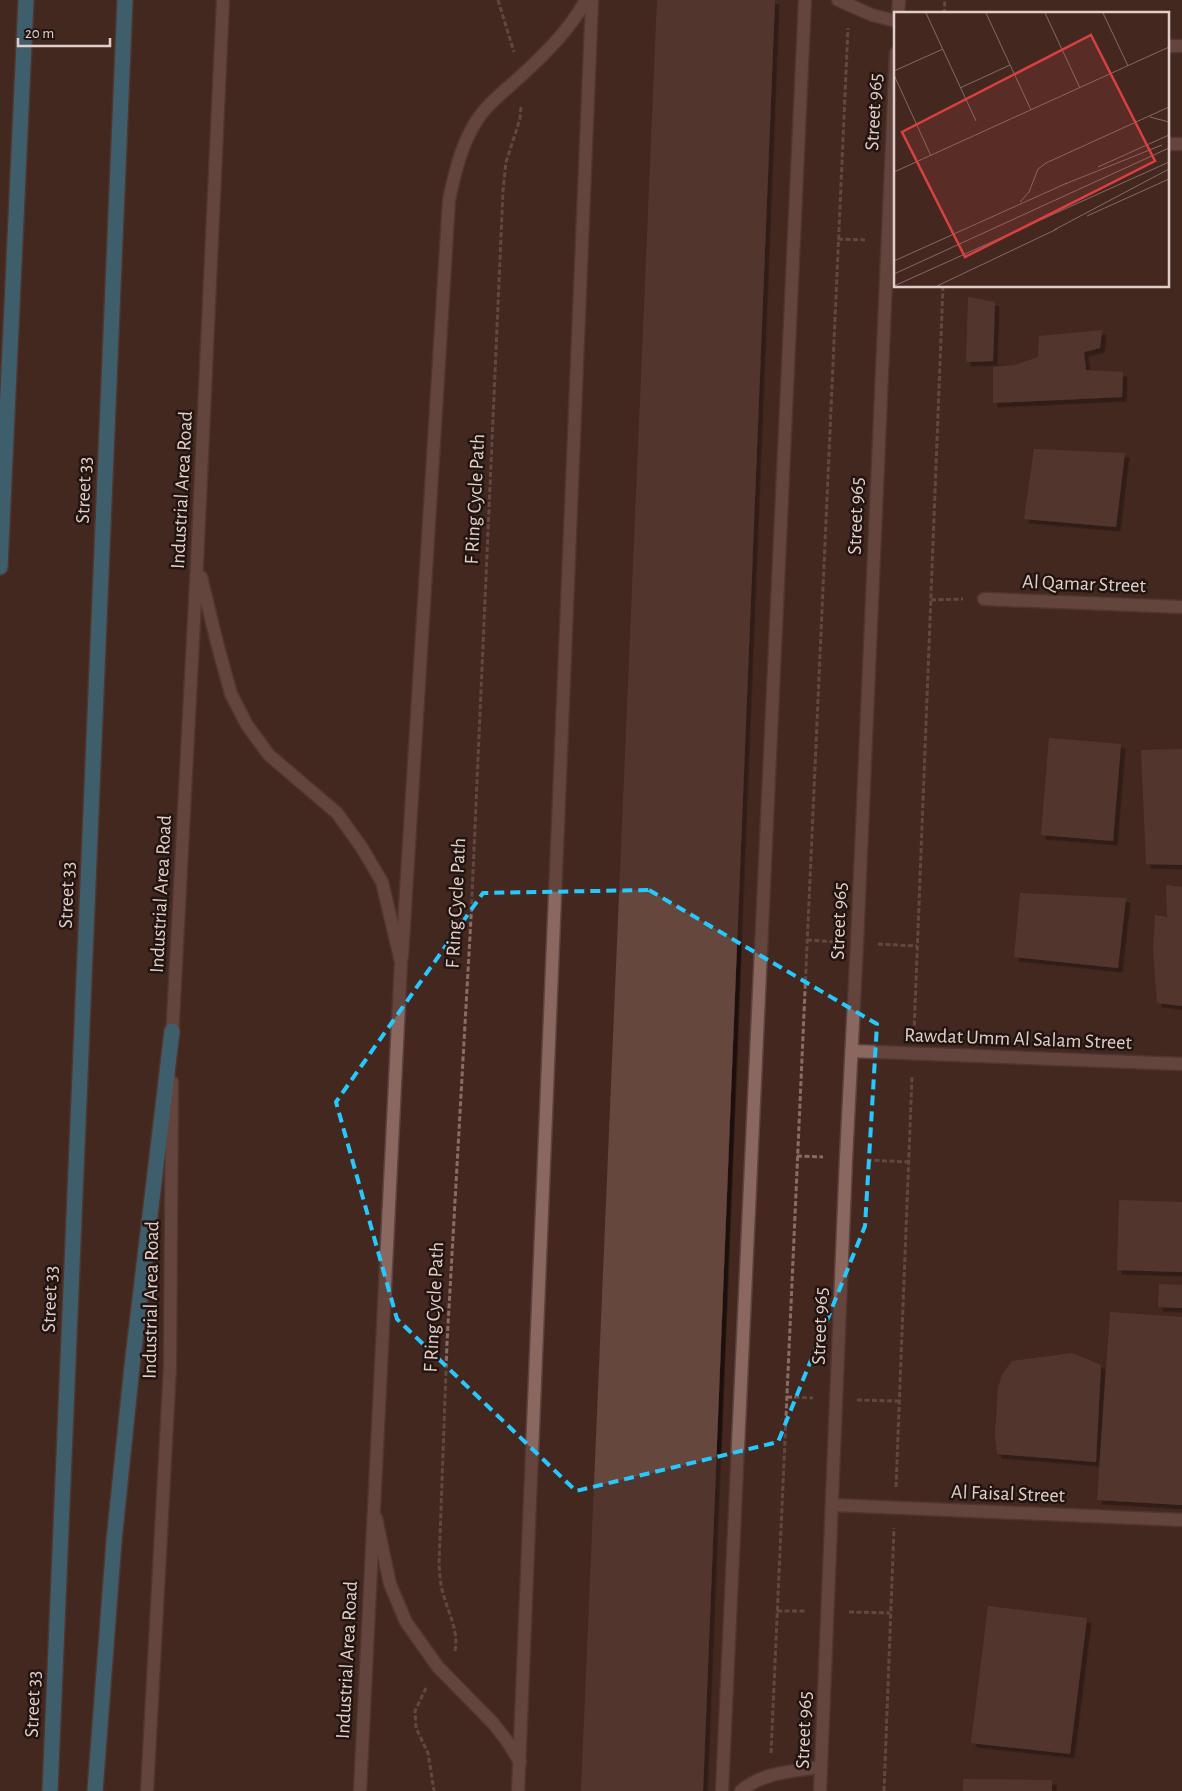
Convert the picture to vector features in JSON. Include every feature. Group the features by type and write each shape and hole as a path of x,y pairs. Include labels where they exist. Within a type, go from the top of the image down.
{"highway":[{"path":"0,567 26,0"},
{"name":"Street 33","path":"50,1791 125,0"},
{"path":"95,1791 114,1541 130,1386 172,1031"}],"street":[{"name":"Industrial Area Road","path":"147,1791 170,1367 172,1031 197,563 223,0"},
{"name":"Industrial Area Road","path":"360,1791 401,962 449,200 459,156 475,123 495,98 522,75 576,17 586,0"},
{"path":"518,1791 592,0"},
{"path":"722,1791 805,0"},
{"path":"843,3 872,15 894,20"},
{"name":"Street 965","path":"820,1791 846,1168 894,130"},
{"path":"197,563 217,643 235,702 269,755 337,813 362,848 382,882 401,962"},
{"name":"Al Qamar Street","path":"984,598 1182,607"},
{"name":"Rawdat Umm Al Salam Street","path":"852,1051 1182,1064"},
{"name":"Al Faisal Street","path":"832,1505 1182,1520"},
{"path":"373,1507 390,1584 406,1622 438,1667 493,1723 520,1762"},
{"path":"741,1791 745,1787 770,1776 821,1767"}],"path":[{"name":"F Ring Cycle Path","path":"434,1791 428,1753 416,1728 415,1711 438,1667 453,1662 457,1641 454,1624 442,1593 439,1565 447,1343 472,898 504,191 506,162 520,119 522,75 498,0"},
{"path":"770,1776 843,3"},
{"path":"931,600 984,598"}],"highlighted area":[{"path":"649,890 877,1024 865,1226 778,1442 576,1491 397,1319 336,1102 483,893"}],"building":[{"path":"657,0 775,0 703,1791 581,1791"},
{"path":"968,297 995,302 993,361 966,362"},
{"path":"1102,330 1100,348 1084,352 1086,370 1123,372 1122,397 993,403 993,367 1015,365 1038,357 1039,336"},
{"path":"1034,449 1125,453 1116,527 1024,519"},
{"path":"1049,738 1121,744 1113,841 1041,835"},
{"path":"1182,749 1182,865 1146,864 1141,750"},
{"path":"1166,885 1182,887 1182,1006 1157,1003 1153,949 1155,915 1167,917"},
{"path":"1020,893 1126,898 1118,968 1014,957"},
{"path":"1119,1200 1182,1202 1182,1272 1117,1270"},
{"path":"1159,1284 1182,1285 1182,1308 1158,1307"},
{"path":"1110,1312 1182,1317 1182,1505 1097,1500"},
{"path":"1072,1353 1101,1365 1096,1462 997,1454 995,1435 998,1387 1003,1373 1012,1361"},
{"path":"988,1606 1087,1618 1070,1754 971,1743"},
{"path":"963,1779 1052,1780 1052,1791 963,1791"}]}
